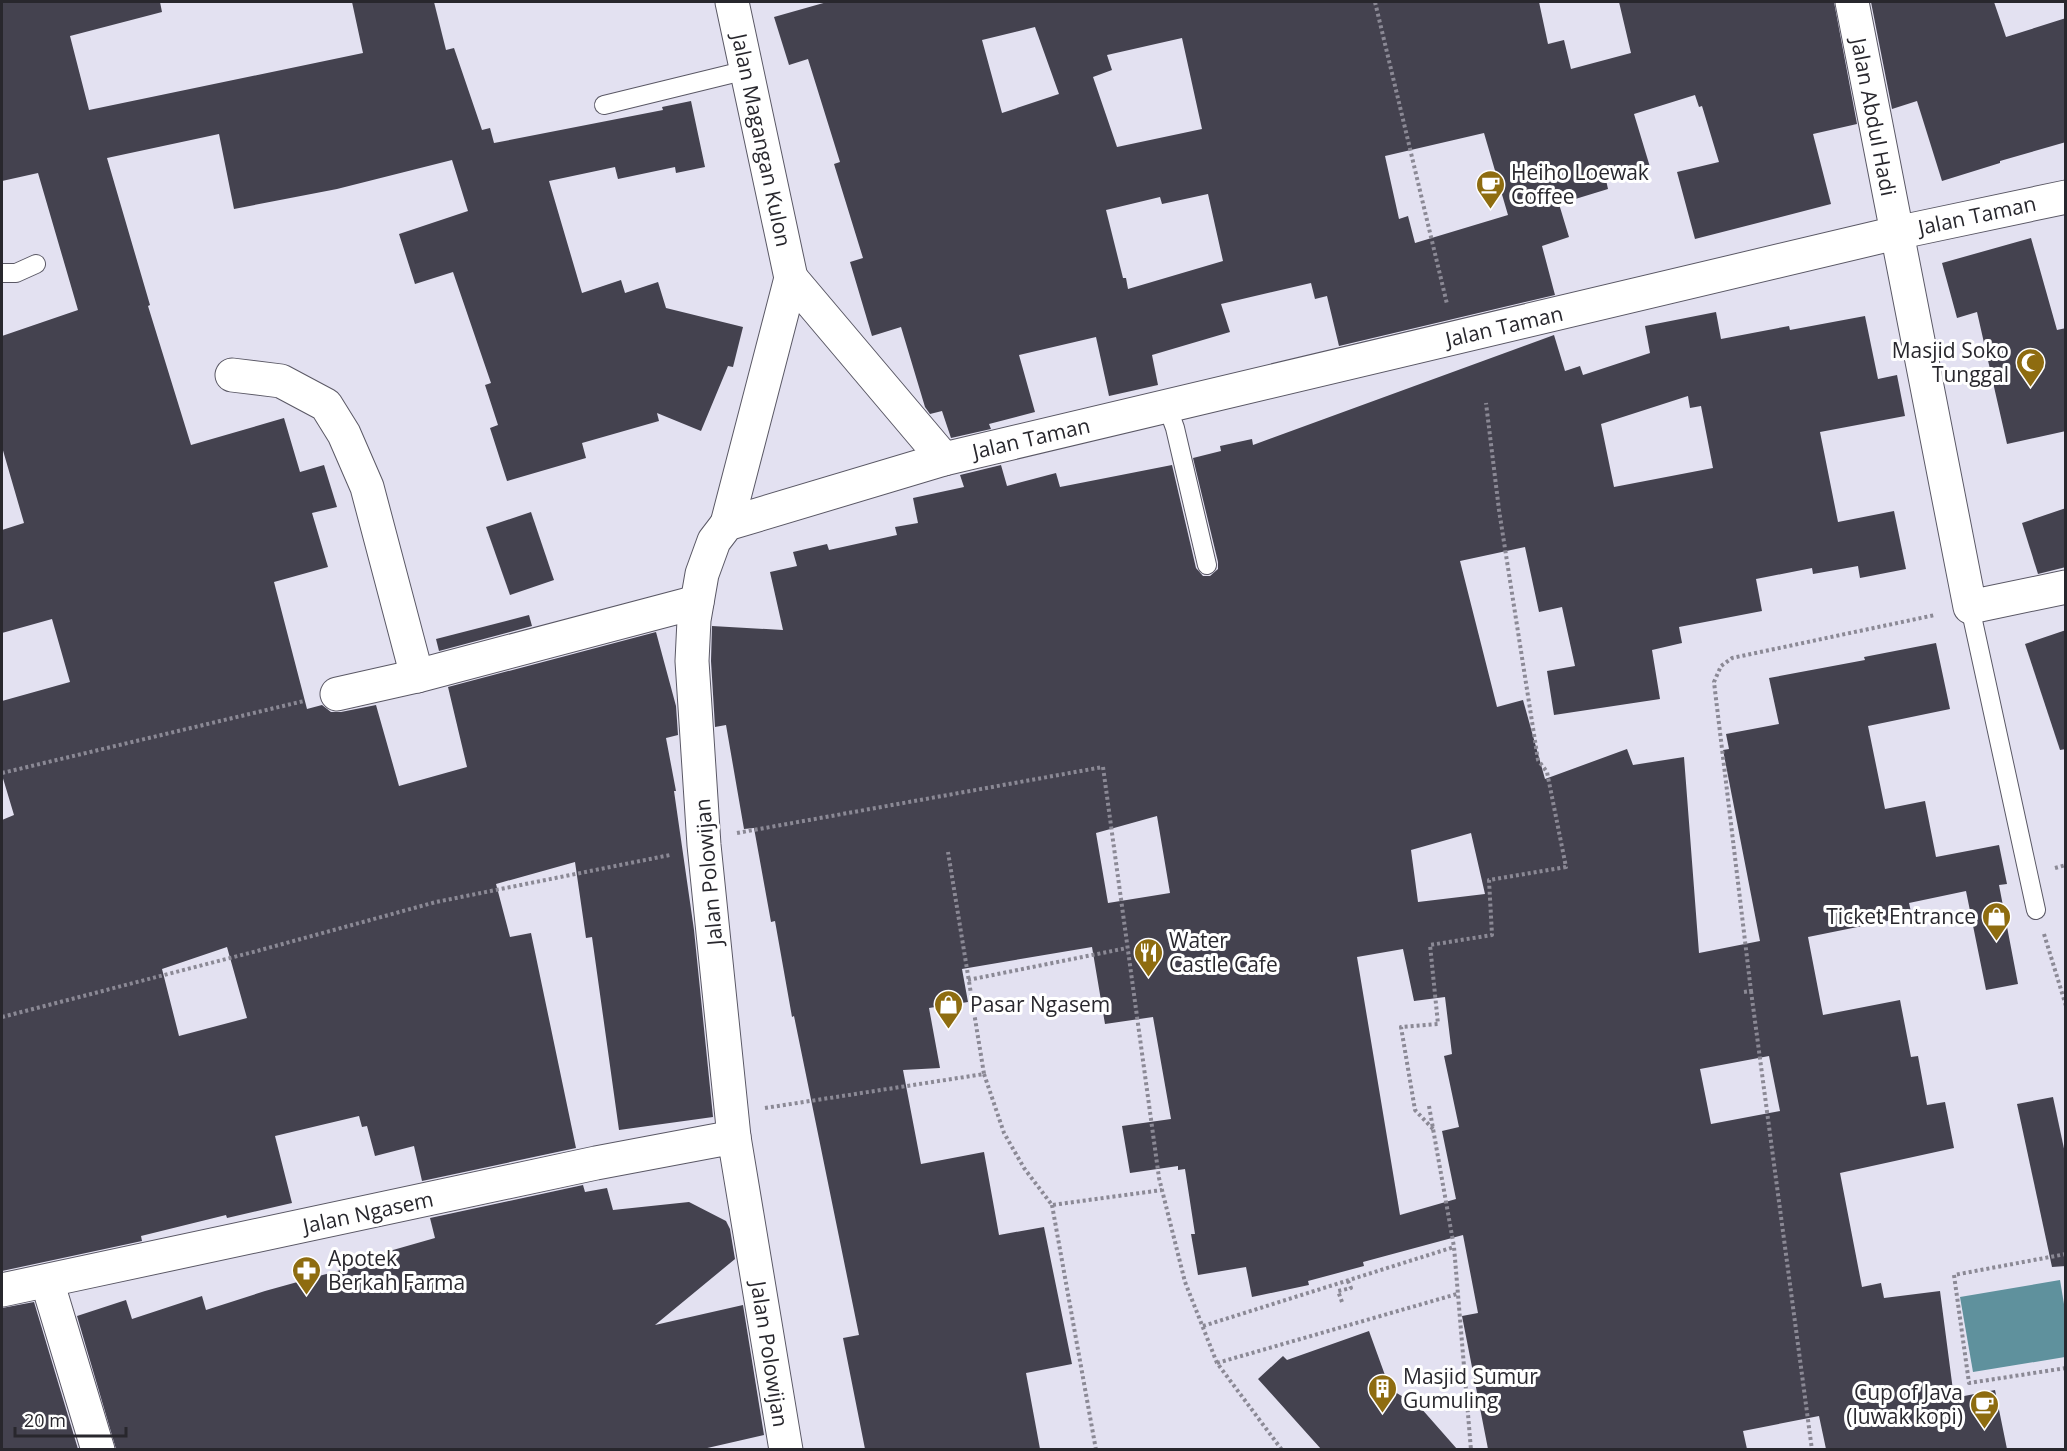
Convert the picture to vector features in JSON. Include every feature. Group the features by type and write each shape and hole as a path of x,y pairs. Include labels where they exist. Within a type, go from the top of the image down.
{"street":[{"name":"Jalan Magangan Kulon","path":"728,524 791,278 732,2"},
{"name":"Jalan Abdul Hadi","path":"1852,2 1970,607"},
{"name":"Jalan Taman","path":"944,459 1896,233 2066,197"},
{"name":"Jalan Magangan Kulon","path":"791,278 944,459"},
{"path":"232,375 281,381 326,405 344,435 367,487 417,676"},
{"path":"728,524 944,459"},
{"name":"Jalan Polowijan","path":"728,524 714,541 702,574 693,620 692,661 704,845 733,1125 786,1449"},
{"path":"1970,607 2066,587"},
{"path":"337,694 417,676 697,602"},
{"name":"Jalan Ngasem","path":"2,1290 596,1163 733,1125"},
{"path":"47,1281 98,1449"}],"lane":[{"path":"604,105 747,70"},
{"path":"2,273 16,273 36,264"},
{"path":"1167,406 1175,428 1207,566"},
{"path":"1970,607 2036,910"}],"path":[{"path":"1375,2 1446,300"},
{"path":"1433,1129 1414,1110 1401,1027 1438,1024 1430,945 1492,935 1489,880 1566,867 1547,771 1538,760 1499,510 1486,403"},
{"path":"1812,1449 1751,991 1714,682 1721,666 1732,658 1970,607"},
{"path":"2,773 337,694"},
{"path":"2,1017 436,902 677,854 728,835 1103,767 1162,1190 1185,1282 1217,1363 1282,1449"},
{"path":"948,852 984,1074 1005,1133 1024,1168 1052,1205 1096,1449"},
{"path":"2036,910 2066,1006"},
{"path":"968,980 1127,948"},
{"path":"1744,992 1751,991"},
{"path":"733,1125 984,1074"},
{"path":"1429,1106 1454,1247 1471,1449"},
{"path":"1052,1205 1162,1190"},
{"path":"1203,1326 1454,1247"},
{"path":"2066,1254 1954,1275 1969,1383 2066,1368"},
{"path":"1342,1302 1338,1292 1351,1288 1348,1281"},
{"path":"1217,1363 1457,1293"},
{"path":"2024,1449 2037,1449"}],"water":[{"path":"2060,1280 2065,1310 2065,1357 1973,1372 1960,1297"}],"building":[{"path":"2,2 160,2 162,12 70,36 89,110 363,53 352,2 434,2 446,50 454,48 482,130 490,128 494,143 663,110 662,107 691,101 705,167 676,173 675,167 618,179 615,167 549,181 582,293 621,280 625,293 658,282 666,308 743,327 733,367 728,366 701,431 657,413 659,421 582,443 586,458 507,481 490,428 498,425 485,385 491,383 453,272 415,284 399,234 468,211 452,160 337,189 234,209 219,134 107,158 150,305 148,306 191,445 284,418 300,472 324,465 337,507 312,513 328,567 274,582 307,709 322,705 331,712 341,712 376,705 399,786 467,767 448,687 656,632 676,706 678,735 666,738 676,791 674,791 694,930 713,1117 619,1130 592,937 586,938 575,862 496,884 510,937 531,933 576,1148 422,1181 414,1146 375,1156 367,1126 362,1127 359,1116 275,1136 292,1203 227,1218 226,1215 141,1236 142,1241 2,1271 2,820 14,815 2,775 2,701 70,682 52,619 2,633 2,530 24,523 2,447 2,336 78,310 38,173 2,181","holes":["227,947 247,1018 179,1036 162,969"]},
{"path":"827,2 1539,2 1548,44 1564,40 1571,69 1631,53 1619,2 1834,2 1857,124 1813,134 1831,204 1695,239 1677,172 1719,162 1702,106 1699,107 1695,95 1634,114 1650,167 1606,180 1608,189 1559,204 1569,237 1542,246 1555,295 1339,346 1327,296 1315,299 1311,283 1221,304 1230,332 1152,355 1158,385 1109,396 1096,337 1019,355 1035,412 989,424 991,429 951,438 942,411 930,414 925,407 901,327 872,336 850,262 863,258 834,164 840,162 808,59 789,65 774,17","holes":["1035,27 1059,94 1002,113 982,40","1182,38 1202,129 1117,147 1093,77 1112,70 1107,55","1484,133 1508,215 1415,243 1408,216 1399,219 1385,156","1208,194 1223,261 1128,289 1126,278 1123,278 1106,210 1160,197 1162,204"]},
{"path":"1871,2 1994,2 2006,37 2066,18 2066,142 1942,181 1917,101 1892,109"},
{"path":"2031,238 2057,330 2066,328 2066,431 2007,444 1977,312 1957,318 1942,263"},
{"path":"1716,312 1721,339 1789,326 1790,330 1865,316 1878,379 1897,375 1905,416 1820,432 1838,522 1894,511 1906,569 1860,578 1858,566 1813,574 1812,568 1756,579 1762,611 1679,627 1682,643 1652,650 1660,699 1554,715 1547,671 1575,666 1562,607 1539,612 1525,547 1460,561 1497,707 1523,700 1545,779 1627,749 1633,765 1684,757 1699,953 1760,941 1723,750 1729,749 1726,734 1779,724 1769,678 1865,660 1864,657 1936,643 1950,709 1868,726 1885,809 1925,801 1936,857 1999,845 2007,884 1999,885 2018,984 1986,990 1966,891 1909,903 1912,916 1808,937 1823,1015 1900,1000 1911,1057 1918,1056 1927,1105 1945,1102 1954,1148 1840,1173 1862,1287 1881,1283 1884,1298 1940,1291 1954,1398 1995,1390 2007,1449 1826,1449 1819,1416 1743,1431 1747,1449 1488,1449 1462,1316 1478,1313 1463,1235 1363,1262 1364,1266 1308,1281 1309,1285 1252,1297 1246,1267 1198,1275 1191,1234 1195,1234 1185,1169 1178,1170 1178,1166 1130,1173 1122,1126 1171,1119 1153,1017 1105,1024 1092,947 962,969 968,1002 929,1008 940,1068 903,1070 921,1164 984,1152 999,1235 1044,1227 1072,1364 1026,1373 1040,1449 865,1449 843,1338 859,1335 794,1016 792,1017 775,921 771,922 754,828 744,829 726,725 715,727 711,661 712,626 783,630 770,572 797,566 793,552 827,544 829,550 897,535 895,527 918,523 913,498 964,487 960,475 1001,465 1007,486 1056,473 1060,487 1172,465 1196,568 1203,576 1210,576 1218,569 1218,562 1193,458 1221,451 1220,446 1252,439 1253,445 1554,335 1565,371 1580,366 1583,375 1650,353 1645,326","holes":["1688,396 1690,408 1701,406 1713,468 1614,487 1601,424","1157,816 1170,893 1108,903 1096,833","1471,833 1485,894 1418,902 1411,850","1403,949 1414,1001 1445,997 1452,1054 1444,1056 1459,1127 1442,1131 1456,1199 1400,1215 1357,957","1769,1056 1780,1111 1711,1124 1700,1069"]},
{"path":"2066,508 2066,567 2038,574 2022,523"},
{"path":"531,512 554,580 510,595 486,527"},
{"path":"529,615 532,626 439,651 436,639"},
{"path":"2066,630 2066,749 2060,750 2025,644"},
{"path":"2053,1097 2066,1158 2066,1266 2052,1267 2017,1104"},
{"path":"583,1185 585,1192 607,1188 613,1210 689,1202 726,1221 730,1229 735,1259 655,1325 743,1305 764,1435 703,1449 116,1449 77,1316 126,1300 132,1319 202,1296 206,1310 366,1263 365,1258 435,1238 430,1218"},
{"path":"34,1302 78,1449 2,1449 2,1308"},
{"path":"1369,1331 1390,1389 1420,1407 1457,1449 1321,1449 1258,1379 1283,1356 1287,1360"}],"place":[{"name":"Heiho Loewak Coffee","path":"1490,210"},
{"name":"Masjid Soko Tunggal","path":"2030,388"},
{"name":"Ticket Entrance","path":"1997,942"},
{"name":"Water Castle Cafe","path":"1148,978"},
{"name":"Pasar Ngasem","path":"949,1030"},
{"name":"Apotek Berkah Farma","path":"307,1296"},
{"name":"Masjid Sumur Gumuling","path":"1382,1414"},
{"name":"Cup of Java (luwak kopi)","path":"1984,1430"}]}
